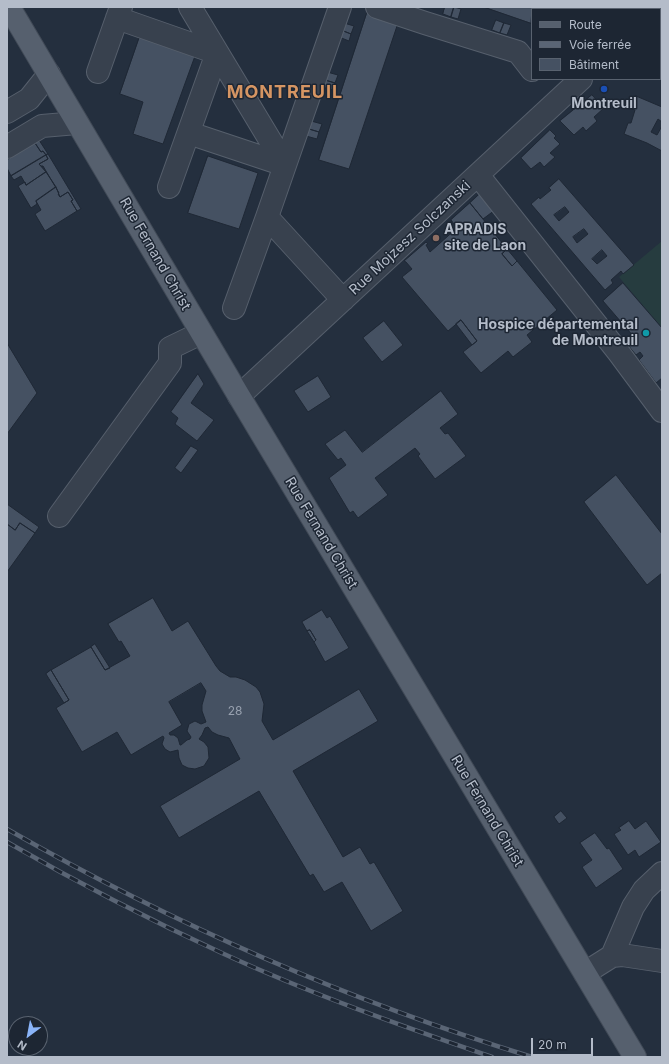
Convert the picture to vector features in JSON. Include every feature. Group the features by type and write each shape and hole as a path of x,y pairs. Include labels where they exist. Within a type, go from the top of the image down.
{"main road":[{"name":"Rue Fernand Christ","path":"9,7 201,333 635,1057"}],"street":[{"path":"190,7 284,165"},
{"path":"234,308 340,7"},
{"path":"377,7 518,52 531,69"},
{"path":"98,72 119,12 217,53"},
{"path":"169,188 217,53"},
{"path":"7,112 29,99 48,74"},
{"name":"Rue Mojzesz Solczanski","path":"239,396 580,80"},
{"path":"7,147 42,126 77,123"},
{"path":"189,134 284,165"},
{"path":"478,175 619,353 662,411"},
{"path":"267,217 343,300"},
{"path":"59,516 170,363 170,348 201,333"},
{"path":"612,956 633,907 644,890 662,873"},
{"path":"585,973 612,956 622,955 662,961"}],"green space":[{"path":"662,241 662,328 619,277"}],"building":[{"path":"445,7 454,7 451,17 443,14"},
{"path":"454,7 461,9 458,19 451,17"},
{"path":"484,7 537,7 531,8 531,23"},
{"path":"368,10 399,20 349,169 319,160"},
{"path":"496,20 504,23 500,33 492,30"},
{"path":"344,23 354,26 351,34 341,30"},
{"path":"504,23 511,25 507,35 500,33"},
{"path":"341,30 351,34 349,41 339,37"},
{"path":"140,36 195,56 163,144 133,134 143,102 120,94"},
{"path":"327,72 338,75 335,83 325,80"},
{"path":"325,80 335,83 333,90 322,87"},
{"path":"592,95 604,108 594,117 597,121 586,131 583,127 574,135 560,121"},
{"path":"636,96 662,107 662,122 658,119 651,132 657,135 662,126 662,151 624,134 628,123 631,123 635,110 632,109"},
{"path":"311,121 322,124 319,132 309,129"},
{"path":"309,129 319,132 317,139 306,136"},
{"path":"550,130 556,136 554,138 560,144 550,153 555,157 544,167 540,162 531,169 521,158"},
{"path":"39,140 48,154 46,155 43,151 41,152 35,143"},
{"path":"35,143 41,152 43,151 46,155 11,176 7,168 7,160"},
{"path":"48,154 81,209 77,211 68,192 60,197 43,166 39,164 48,159 46,155"},
{"path":"46,155 48,159 39,164 46,172 26,185 21,176 14,180 11,176"},
{"path":"208,156 258,173 239,229 188,213"},
{"path":"46,172 56,187 36,201 37,204 31,208 18,186 25,182 26,185"},
{"path":"559,179 634,265 623,274 621,271 611,280 613,283 605,290 531,204 551,190 549,188","holes":["565,207 569,212 559,221 554,215","584,229 588,234 577,243 573,237","602,250 607,256 597,264 592,259"]},
{"path":"56,187 60,197 68,192 77,211 45,231 35,214 41,210 36,201"},
{"path":"483,191 495,210 483,219 470,203"},
{"path":"470,203 507,249 502,254 512,266 517,261 557,310 527,335 532,342 513,357 508,351 481,373 463,352 477,341 461,320 448,331 402,277 412,269 404,261 426,242 430,252 457,228 451,220"},
{"path":"507,249 517,261 512,266 502,254"},
{"name":"Hospice départemental de Montreuil","path":"623,283 662,328 662,378 656,383 639,360 643,356 640,352 636,355 627,344 634,337 603,301"},
{"path":"461,320 477,341 472,345 456,324"},
{"path":"384,321 403,345 382,362 363,338"},
{"path":"7,343 37,393 7,434"},
{"path":"198,374 204,384 191,403 214,420 197,441 175,424 178,418 171,412"},
{"path":"318,376 331,397 308,412 294,391"},
{"path":"441,391 458,414 440,428 445,434 448,433 466,456 435,479 418,456 420,454 415,448 375,478 388,495 358,518 353,511 350,513 329,478 346,465 341,458 338,460 325,444 345,430 362,452"},
{"path":"191,446 198,450 181,473 175,468"},
{"path":"616,475 662,534 662,573 647,585 584,502"},
{"path":"7,504 39,527 35,533 20,523 15,530 7,524"},
{"path":"20,523 35,533 7,572 7,524 15,530"},
{"path":"153,598 172,631 188,621 220,671 230,677 245,680 256,687 260,692 264,704 262,721 273,740 359,689 378,721 293,771 343,857 360,847 370,864 374,862 403,911 371,931 342,882 324,892 313,874 310,876 259,791 179,838 160,806 240,759 229,738 212,732 208,727 205,728 199,739 208,747 209,758 204,766 195,769 182,765 178,750 170,752 165,749 162,744 164,738 163,736 131,755 117,732 82,752 56,708 69,700 51,670 91,647 105,670 130,656 108,624","holes":["201,683 206,691 202,705 202,711 206,722 201,724 195,721 189,724 187,731 191,737 180,745 178,738 174,735 170,735 169,733 182,725 169,702"]},
{"path":"322,610 327,618 330,616 349,648 325,662 314,642 316,640 310,630 307,631 302,622"},
{"path":"310,630 316,640 314,642 307,631"},
{"path":"95,644 110,668 105,670 91,647"},
{"path":"51,670 69,700 64,703 46,674"},
{"path":"561,811 567,818 559,824 554,817"},
{"path":"629,821 635,829 646,821 661,842 639,857 635,850 628,855 614,834 621,830 619,828"},
{"path":"595,833 607,849 609,848 623,869 596,888 582,867 592,860 580,843"}],"railway":[{"path":"7,829 133,897 263,958 396,1011 532,1057"},
{"path":"7,842 60,872 142,914 257,969 357,1009 492,1057"}],"place":[{"name":"Montreuil","path":"604,89"},
{"name":"APRADIS site de Laon","path":"436,238"},
{"name":"Hospice départemental de Montreuil","path":"646,333"}],"district":[{"name":"MONTREUIL","path":"285,93"}]}
